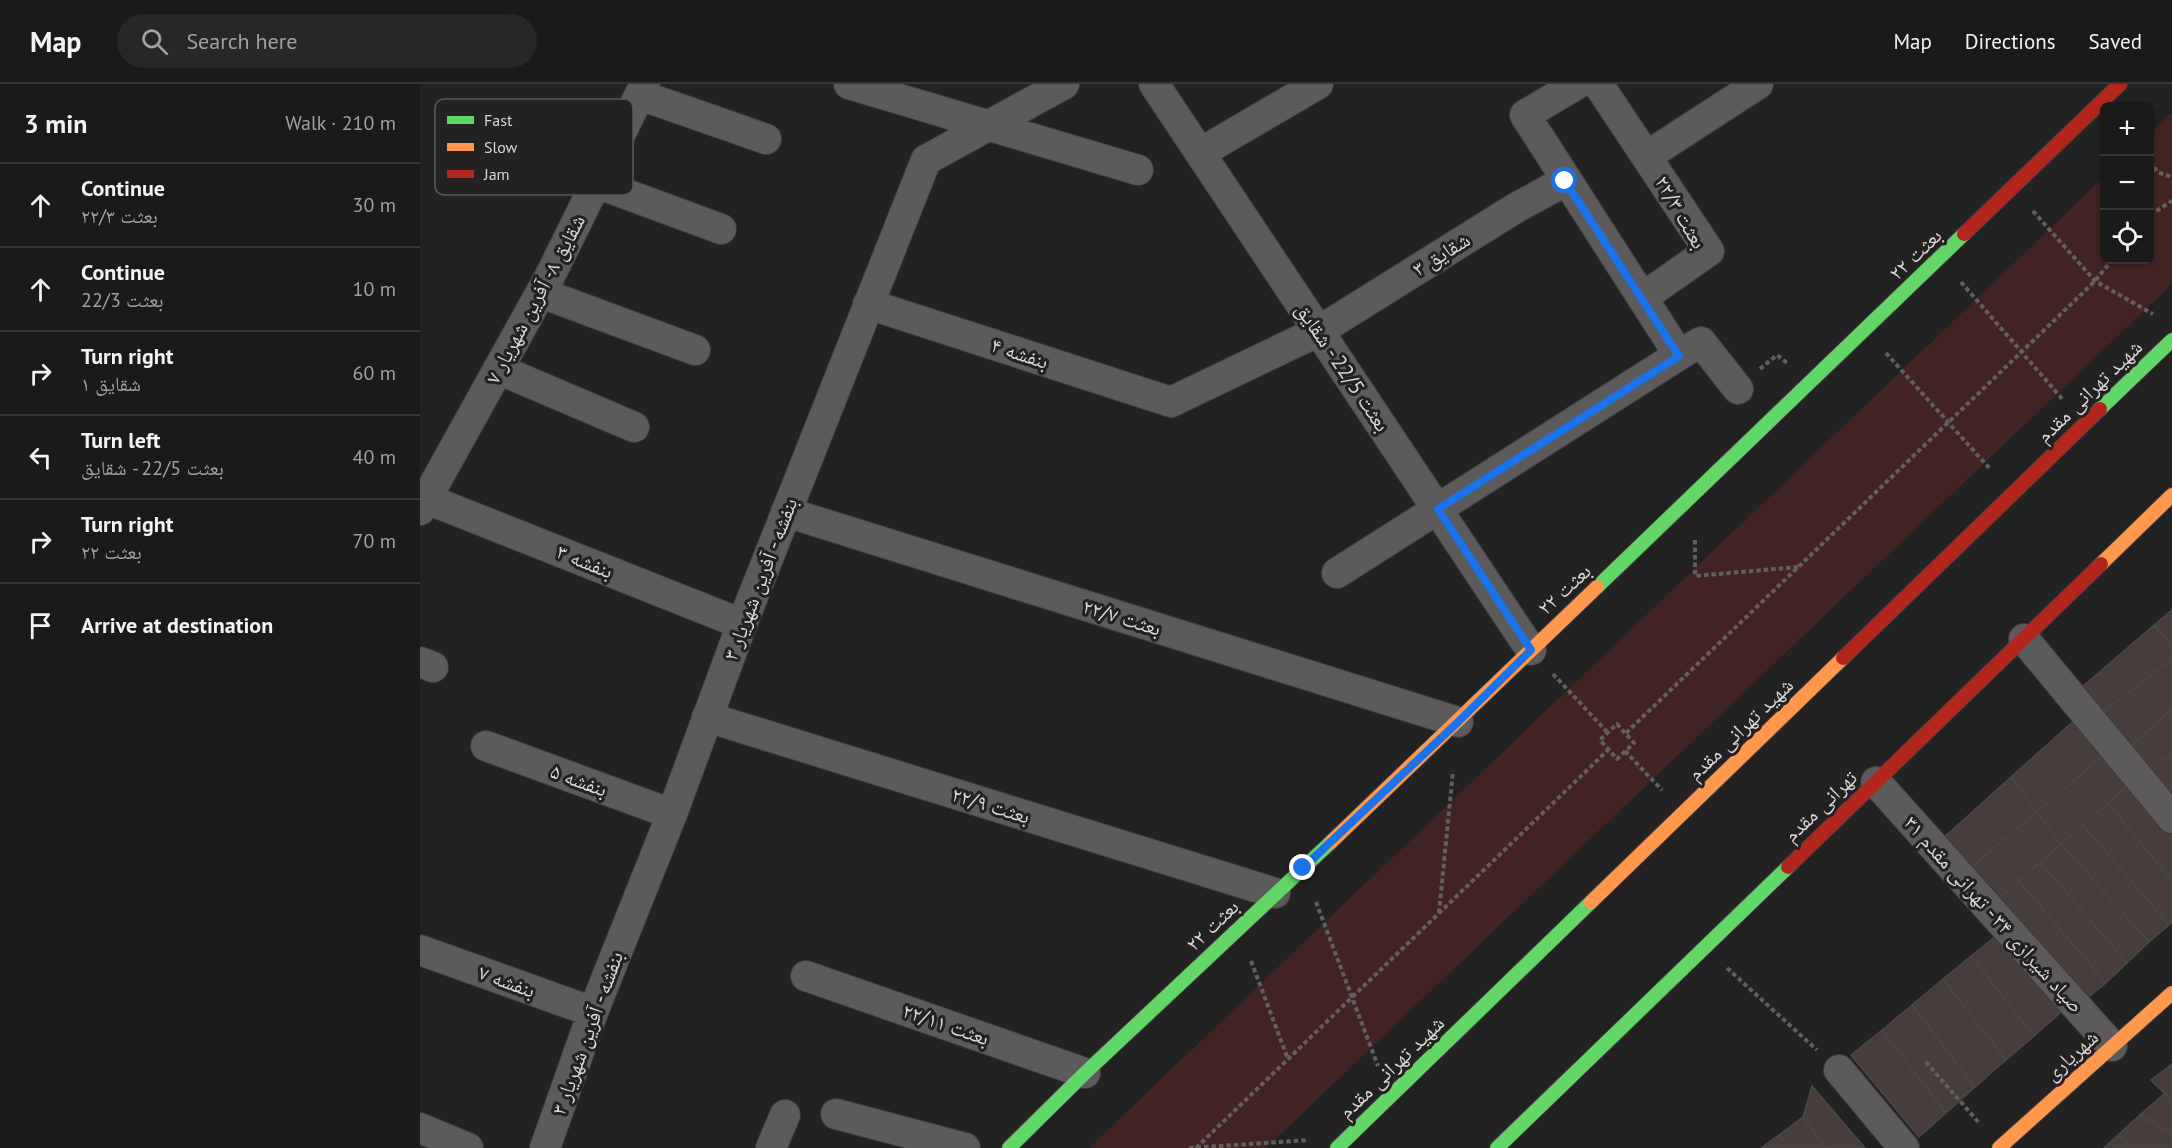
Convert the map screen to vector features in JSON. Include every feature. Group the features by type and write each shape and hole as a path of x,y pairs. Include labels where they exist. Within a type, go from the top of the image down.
{"main road":[{"name":"بعثت ۲۲","path":"1009,1148 1085,1073 1458,722 2120,84"},
{"name":"شهید تهرانی مقدم","path":"1337,1148 2172,340"},
{"name":"تهرانی مقدم","path":"1497,1148 2172,495"},
{"name":"شهریاری","path":"2000,1148 2172,993"}],"street":[{"path":"849,84 1138,170"},
{"name":"بنفشه - آفرین شهریار ۳","path":"545,1148 594,1012 672,814 742,624 926,160 1065,84"},
{"name":"بعثت 22/5 - شقایق","path":"1154,84 1531,650"},
{"path":"1200,153 1318,84"},
{"path":"1577,84 1525,116 1679,356"},
{"name":"بعثت ۲۲/۳","path":"1598,84 1709,251 1642,298"},
{"path":"1647,156 1758,84"},
{"path":"642,90 766,139"},
{"name":"شقایق ۸- آفرین شهریار ۷","path":"633,108 642,90"},
{"name":"شقایق ۳","path":"1171,402 1318,331 1514,209 1565,181"},
{"name":"شقایق ۸- آفرین شهریار ۷","path":"424,505 541,293 590,195"},
{"path":"629,195 721,229"},
{"path":"541,293 695,350"},
{"name":"بنفشه ۴","path":"868,304 1171,402"},
{"path":"1337,573 1701,342 1738,389"},
{"path":"498,369 634,427"},
{"name":"بنفشه ۳","path":"424,505 742,624"},
{"name":"بعثت ۲۲/۷","path":"786,512 1458,722"},
{"path":"2024,639 2172,818"},
{"name":"بعثت ۲۲/۹","path":"707,717 1275,893"},
{"name":"بنفشه ۵","path":"486,746 672,814"},
{"name":"صیاد شیرازی ۳۴ - تهرانی مقدم ۳۱","path":"1876,782 2112,1046"},
{"name":"بنفشه ۷","path":"420,950 594,1012"},
{"name":"بعثت ۲۲/۱۱","path":"806,976 1085,1073"},
{"path":"1839,1070 1904,1148"},
{"path":"836,1114 965,1148"},
{"path":"771,1148 785,1115"},
{"path":"420,1128 468,1148"}],"path":[{"path":"2154,167 2157,172 2172,177"},
{"path":"2013,189 2095,280 2162,319"},
{"path":"2154,212 2172,201"},
{"path":"1941,258 2084,424"},
{"path":"1626,733 2022,351 2109,264"},
{"path":"1865,330 2012,494"},
{"path":"1695,495 1695,576 1798,567"},
{"path":"1531,650 1608,733"},
{"path":"1439,914 1458,722"},
{"path":"1617,724 1635,742 1617,759 1600,740 1608,733 1617,724"},
{"path":"1196,1148 1608,750"},
{"path":"1625,751 1683,813"},
{"path":"1303,868 1389,1098"},
{"path":"1239,929 1288,1059"},
{"path":"1705,947 1839,1070"},
{"path":"1926,1062 2000,1148"},
{"path":"1189,1148 1349,1137"}],"shaded area":[{"path":"2172,112 2172,282 2168,288 1266,1148 1089,1148 2100,181 2100,264 2154,264 2154,130"}],"building":[{"path":"2172,610 2172,646 2154,625"},
{"path":"2154,625 2172,646 2172,659 2102,713 2082,687"},
{"path":"2172,659 2172,709 2131,746 2102,713"},
{"path":"2172,709 2172,753 2151,771 2131,746"},
{"path":"2077,718 2106,753 2037,812 2011,777"},
{"path":"2106,753 2131,783 2061,844 2037,812"},
{"path":"2172,753 2172,796 2151,771"},
{"path":"2011,777 2037,812 1968,870 1941,840"},
{"path":"2131,783 2172,833 2172,881 2108,803"},
{"path":"2108,803 2172,881 2172,922 2169,925 2083,825"},
{"path":"2037,812 2061,844 1996,901 1968,870"},
{"path":"2083,825 2169,925 2149,942 2061,844"},
{"path":"2061,844 2149,942 2127,963 2040,862"},
{"path":"2040,862 2127,963 2106,983 2019,881"},
{"path":"2019,881 2106,983 2085,1000 1996,901"},
{"path":"1996,936 2061,1012 2034,1036 1971,956"},
{"path":"1971,956 2034,1036 2006,1060 1943,979"},
{"path":"1943,979 2006,1060 1975,1087 1912,1005"},
{"path":"1912,1005 1975,1087 1946,1113 1882,1030"},
{"path":"1882,1030 1946,1113 1919,1137 1851,1055"},
{"path":"2172,1064 2172,1101 2151,1080"},
{"path":"1812,1086 1865,1148 1826,1148 1803,1117"},
{"path":"2165,1093 2172,1101 2172,1134 2140,1115"},
{"path":"2140,1115 2172,1134 2172,1148 2136,1148 2117,1136"},
{"path":"1803,1117 1826,1148 1789,1148 1779,1135"},
{"path":"1779,1135 1789,1148 1761,1148"},
{"path":"2117,1136 2136,1148 2104,1148"}],"traffic: fast":[{"path":"1597,587 1964,234"},
{"path":"2100,409 2172,340"},
{"path":"1009,1148 1085,1073 1331,842"},
{"path":"1497,1148 1788,867"},
{"path":"1337,1148 1591,902"}],"traffic: slow":[{"path":"2101,564 2172,495"},
{"path":"1331,842 1597,587"},
{"path":"1591,902 1843,658"},
{"path":"1999,1148 2172,993"}],"traffic: jam":[{"path":"1964,234 2120,84"},
{"path":"1843,658 2100,409"},
{"path":"1788,867 2101,564"}],"route":[{"path":"1303,868 1531,650 1438,509 1679,356 1565,181"}]}
